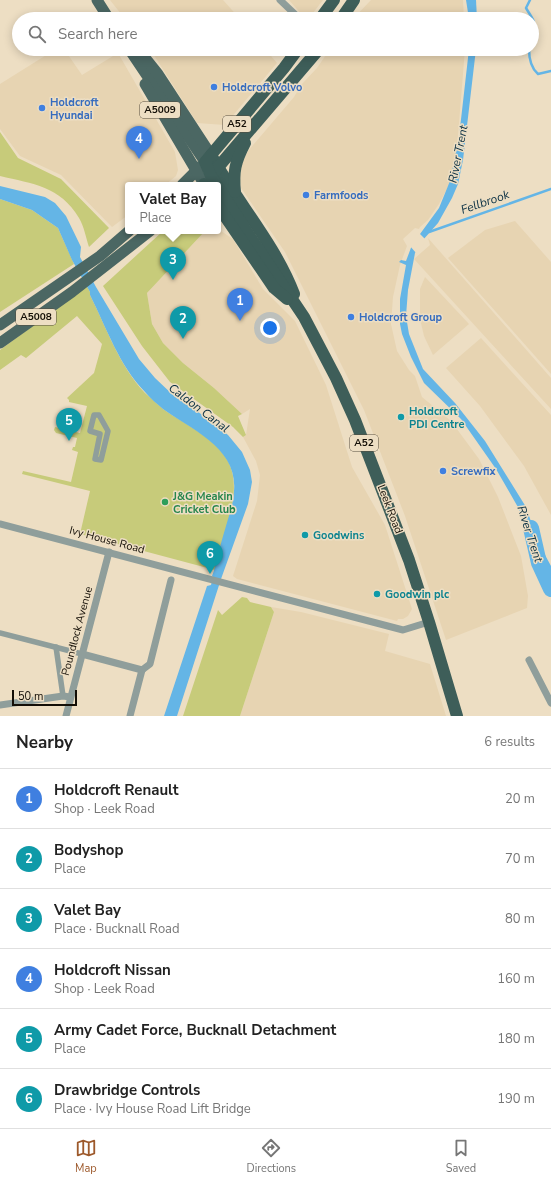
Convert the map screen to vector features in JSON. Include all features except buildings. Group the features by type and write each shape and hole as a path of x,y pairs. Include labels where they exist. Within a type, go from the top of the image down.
{"highway":[{"path":"325,12 334,0"},
{"path":"346,12 354,0"},
{"name":"A52","path":"204,163 293,56"},
{"name":"A52","path":"235,194 233,177 234,167 254,126 313,56"},
{"path":"211,181 254,126"},
{"path":"204,163 211,181"},
{"name":"Leek Road","path":"221,186 235,194 271,249 288,278 300,310"},
{"name":"Leek Road","path":"221,195 300,310 336,378 362,435 409,560 457,716"},
{"path":"221,210 274,288 300,310"}],"main road":[{"path":"97,0 105,12"},
{"name":"A5009","path":"130,56 204,163"},
{"name":"A5009","path":"134,56 204,163"},
{"name":"A5009","path":"144,56 158,74 204,163"},
{"path":"185,182 204,163 211,181"},
{"name":"A5008","path":"0,325 67,280 100,256 126,234"},
{"name":"A5008","path":"0,343 72,292 146,234"}],"street":[{"path":"280,0 293,12"},
{"path":"94,415 99,415 108,431 101,460 95,459 100,434 90,431 94,415"},
{"name":"Ivy House Road","path":"0,524 403,630 429,622"},
{"name":"Poundlock Avenue","path":"66,716 67,697 82,654 108,552"},
{"path":"130,716 142,670 150,664 171,580"},
{"path":"0,633 142,670"},
{"path":"0,705 67,697 56,648"},
{"path":"529,660 551,703"}],"shaded area":[{"path":"110,0 223,0 234,12 119,12"},
{"path":"289,0 323,0 314,12 299,12"},
{"path":"371,0 463,0 464,12 360,12"},
{"path":"45,56 69,56 82,75 113,56 120,56 175,152 178,170 176,176 169,182 125,182 125,217 112,227 61,175 20,156 0,129 0,84"},
{"path":"154,56 271,56 277,63 225,125 197,123"},
{"path":"325,56 464,56 457,148 451,181 439,204 428,220 419,229 415,228 403,239 407,246 400,265 393,297 391,324 397,351 409,370 415,376 422,397 451,421 479,459 498,497 521,556 528,596 527,608 446,640 405,516 364,410 285,252 241,188 241,165 248,151 294,97 301,85 317,68"},
{"path":"515,221 551,262 551,374 448,258 485,230"},
{"path":"221,231 233,239 263,289 295,321 326,385 352,467 385,525 412,609 408,616 403,619 398,619 397,621 237,579 233,576 257,501 260,475 256,461 243,437 246,435 250,409 242,414 214,388 183,363 163,343 152,324 147,293 202,234 221,234"},
{"path":"428,238 551,378 551,409 414,259 430,245"},
{"path":"425,277 469,324 433,355 424,336 420,319 420,289"},
{"path":"481,338 551,415 551,515 524,466 480,406 446,368"},
{"path":"271,607 301,612 389,634 385,651 430,664 446,716 240,716 274,612"}],"green space":[{"path":"0,132 18,158 61,179 109,228 89,247 81,221 72,207 63,199 45,188 24,181 0,176"},
{"path":"0,199 32,210 58,228 74,264 0,312"},
{"path":"160,234 202,234 147,293 152,324 163,343 183,363 214,388 242,414 238,416 246,435 243,437 233,427 170,382 142,346 103,286"},
{"path":"87,286 114,346 136,382 145,393 163,409 205,436 215,445 230,464 234,488 233,500 215,570 80,534 90,491 22,474 23,471 71,482 78,452 72,450 73,447 75,447 77,438 56,433 54,430 55,427 80,433 87,406 69,402 67,398 94,373 102,344 77,316 26,358 21,355 0,370 0,350"},
{"path":"242,597 247,598 250,602 271,607 274,612 240,716 183,716 218,610 222,615"}],"water":[{"path":"466,0 476,0 477,12 468,12"},
{"path":"468,56 475,56 463,160 458,184 438,223 423,240 415,253 408,290 406,316 409,334 423,369 455,403 485,441 526,507 538,542 551,566 551,577 531,541 519,509 496,469 461,419 424,383 411,357 402,334 400,324 400,299 406,265 399,262 401,260 406,261 412,245 439,208 450,181 459,137"},
{"path":"0,186 45,197 55,203 66,216 81,247 80,257 96,287 139,359 155,378 174,396 210,420 228,435 242,452 250,470 252,482 248,504 221,579 177,716 164,716 207,586 211,585 212,576 231,508 234,491 233,476 229,463 211,442 163,409 136,381 114,346 90,295 90,292 72,260 58,228 32,210 0,199"}],"pier":[{"path":"418,232 426,240 417,254 409,245"}],"waterway":[{"name":"Fellbrook","path":"528,12 526,8 530,0"},
{"name":"Fellbrook","path":"529,56 531,63 538,74 551,71"},
{"name":"Fellbrook","path":"429,232 551,189"},
{"name":"River Trent","path":"531,528 539,563 551,589"}],"place":[{"name":"Holdcroft Volvo","path":"214,87"},
{"name":"Holdcroft Hyundai","path":"42,108"},
{"name":"Holdcroft Nissan","path":"139,159"},
{"name":"Farmfoods","path":"306,195"},
{"name":"Valet Bay","path":"173,280"},
{"name":"Holdcroft Group","path":"351,317"},
{"name":"Holdcroft Renault","path":"240,321"},
{"name":"Bodyshop","path":"183,339"},
{"name":"Holdcroft PDI Centre","path":"401,417"},
{"name":"Army Cadet Force, Bucknall Detachment","path":"69,441"},
{"name":"Screwfix","path":"443,471"},
{"name":"J&G Meakin Cricket Club","path":"165,502"},
{"name":"Goodwins","path":"305,535"},
{"name":"Drawbridge Controls","path":"210,574"},
{"name":"Goodwin plc","path":"377,594"}],"water label":[{"name":"Caldon Canal","path":"199,408"}]}
